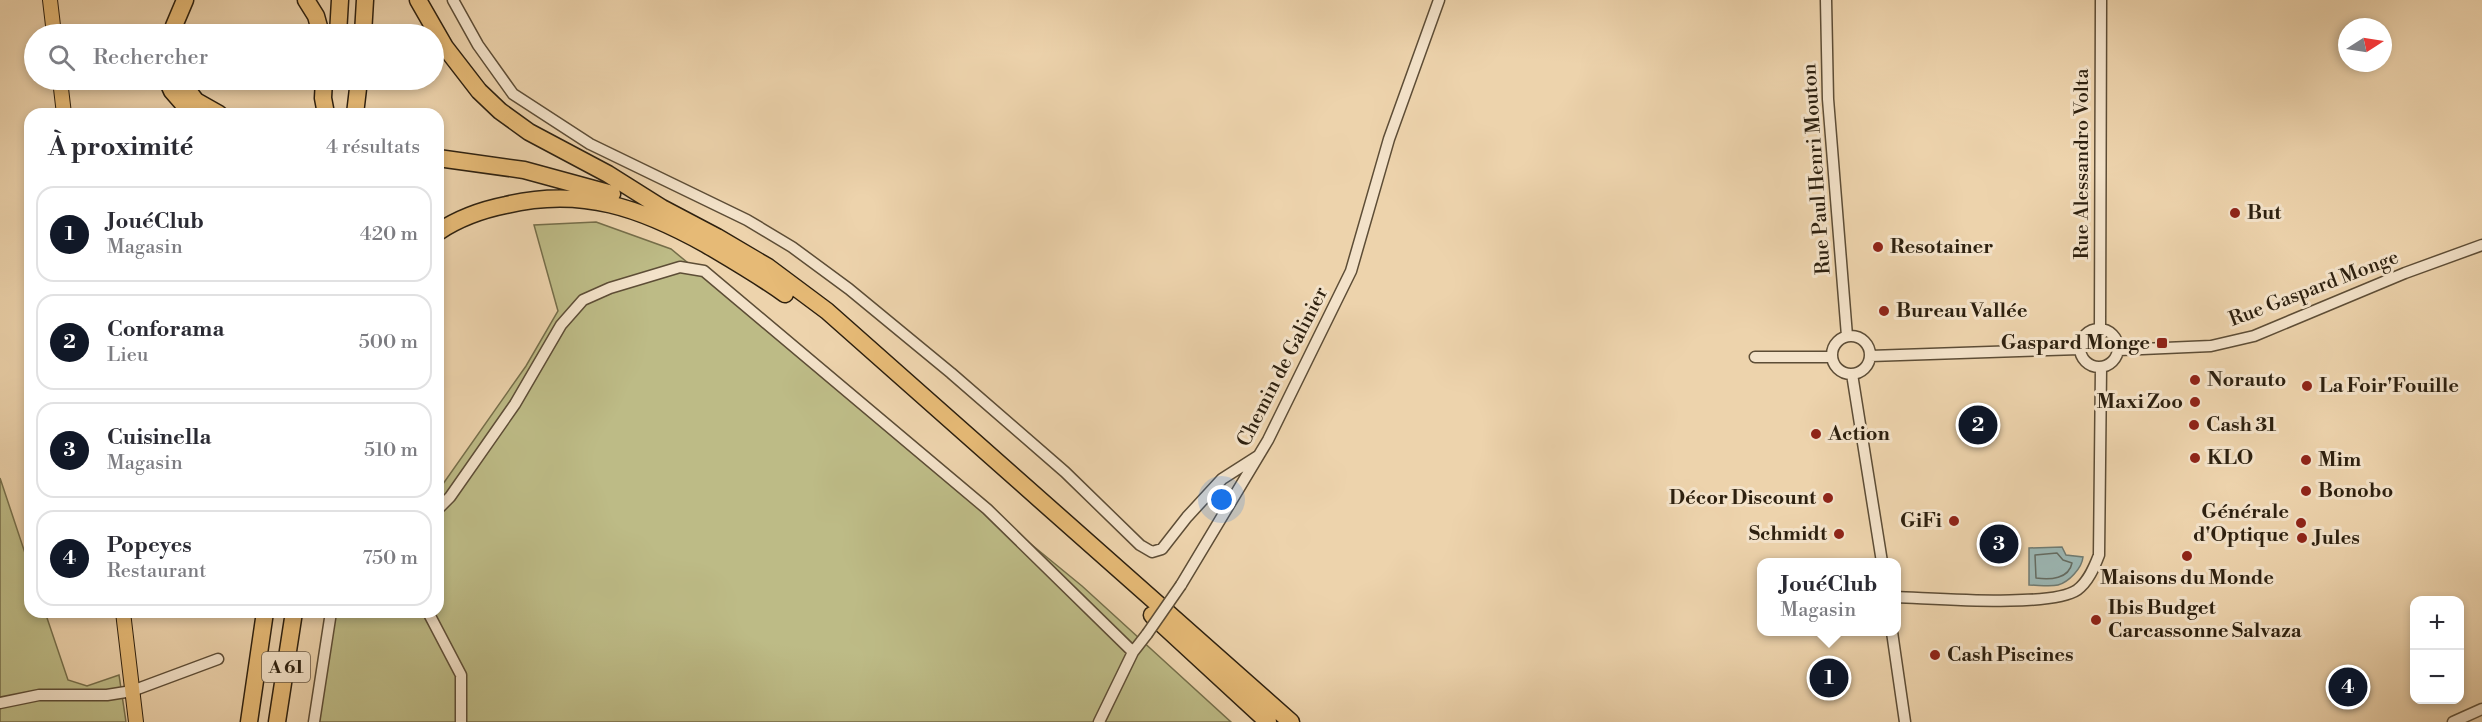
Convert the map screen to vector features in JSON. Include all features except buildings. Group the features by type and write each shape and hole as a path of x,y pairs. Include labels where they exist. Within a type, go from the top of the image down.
{"highway":[{"path":"165,24 173,0"},
{"path":"175,24 185,0"},
{"path":"306,0 318,24"},
{"path":"339,24 340,0"},
{"path":"364,24 365,0"},
{"path":"418,0 432,24"},
{"path":"444,45 479,91 500,111 529,132 608,174 662,208 768,267 827,311 1291,722"},
{"path":"172,90 187,108"},
{"path":"188,90 196,101 208,108"},
{"path":"323,90 326,108"},
{"path":"329,108 332,90"},
{"path":"357,108 358,90"},
{"path":"444,148 528,162 662,208"},
{"path":"444,159 524,170 638,203 671,225 755,273 819,320 1131,596 1268,722"},
{"path":"444,229 470,215 488,209 534,199 558,197 611,203 671,225"},
{"name":"A 61","path":"249,722 264,618"},
{"name":"A 61","path":"277,722 293,618"}],"main road":[{"path":"50,0 53,24"},
{"path":"61,90 63,108"},
{"path":"124,618 136,722"}],"street":[{"path":"453,0 478,45 513,93 590,144 747,220 792,247 951,373 1065,472 1140,545 1152,552 1162,549 1221,479 1258,456"},
{"name":"Chemin de Galinier","path":"1100,722 1133,652 1181,585 1258,456 1331,316 1351,272 1389,139 1439,0"},
{"name":"Rue Paul Henri Mouton","path":"1826,0 1828,99 1847,336"},
{"name":"Rue Alessandro Volta","path":"2100,329 2101,0"},
{"name":"Rue Gaspard Monge","path":"2118,350 2211,346 2254,336 2404,273 2482,245"},
{"path":"444,503 515,404 561,325 583,300 610,288 680,267 704,271 987,509 1133,652"},
{"path":"2100,329 2114,335 2118,350 2113,362 2101,368 2086,363 2080,349 2085,335 2100,329"},
{"path":"1847,336 1860,338 1869,349 1870,356 1865,369 1852,374 1838,370 1832,357 1833,347 1847,336"},
{"path":"1870,356 2048,352 2080,349"},
{"path":"1755,357 1832,357"},
{"path":"1901,597 2049,600 2076,591 2091,574 2099,555 2101,368"},
{"path":"1852,374 1881,558"},
{"path":"314,722 330,618"},
{"path":"431,618 461,675 461,722"},
{"path":"1893,636 1905,722"},
{"path":"0,703 39,695 107,695 132,691 218,659"},
{"path":"2453,722 2482,710"}],"shaded area":[{"path":"596,222 671,249 1082,586 1231,722 318,722 334,618 444,618 444,482 526,366 558,311 534,225"},
{"path":"0,478 24,550 24,618 47,618 68,680 87,686 119,675 126,722 0,722"}],"water":[{"path":"2062,547 2066,555 2083,557 2074,574 2058,585 2029,585 2029,548"}],"place":[{"name":"But","path":"2235,213"},
{"name":"Resotainer","path":"1878,247"},
{"name":"Bureau Vallée","path":"1884,311"},
{"name":"Gaspard Monge","path":"2162,343"},
{"name":"Norauto","path":"2195,380"},
{"name":"La Foir'Fouille","path":"2307,386"},
{"name":"Maxi Zoo","path":"2195,402"},
{"name":"Conforama","path":"1978,425"},
{"name":"Cash 31","path":"2194,425"},
{"name":"Action","path":"1816,434"},
{"name":"KLO","path":"2195,458"},
{"name":"Mim","path":"2306,460"},
{"name":"Bonobo","path":"2306,491"},
{"name":"Décor Discount","path":"1828,498"},
{"name":"GiFi","path":"1954,521"},
{"name":"Générale d'Optique","path":"2301,523"},
{"name":"Schmidt","path":"1839,534"},
{"name":"Jules","path":"2302,538"},
{"name":"Cuisinella","path":"1999,544"},
{"name":"Maisons du Monde","path":"2187,556"},
{"name":"Ibis Budget Carcassonne Salvaza","path":"2096,620"},
{"name":"Cash Piscines","path":"1935,655"},
{"name":"JouéClub","path":"1829,678"},
{"name":"Popeyes","path":"2348,687"}]}
